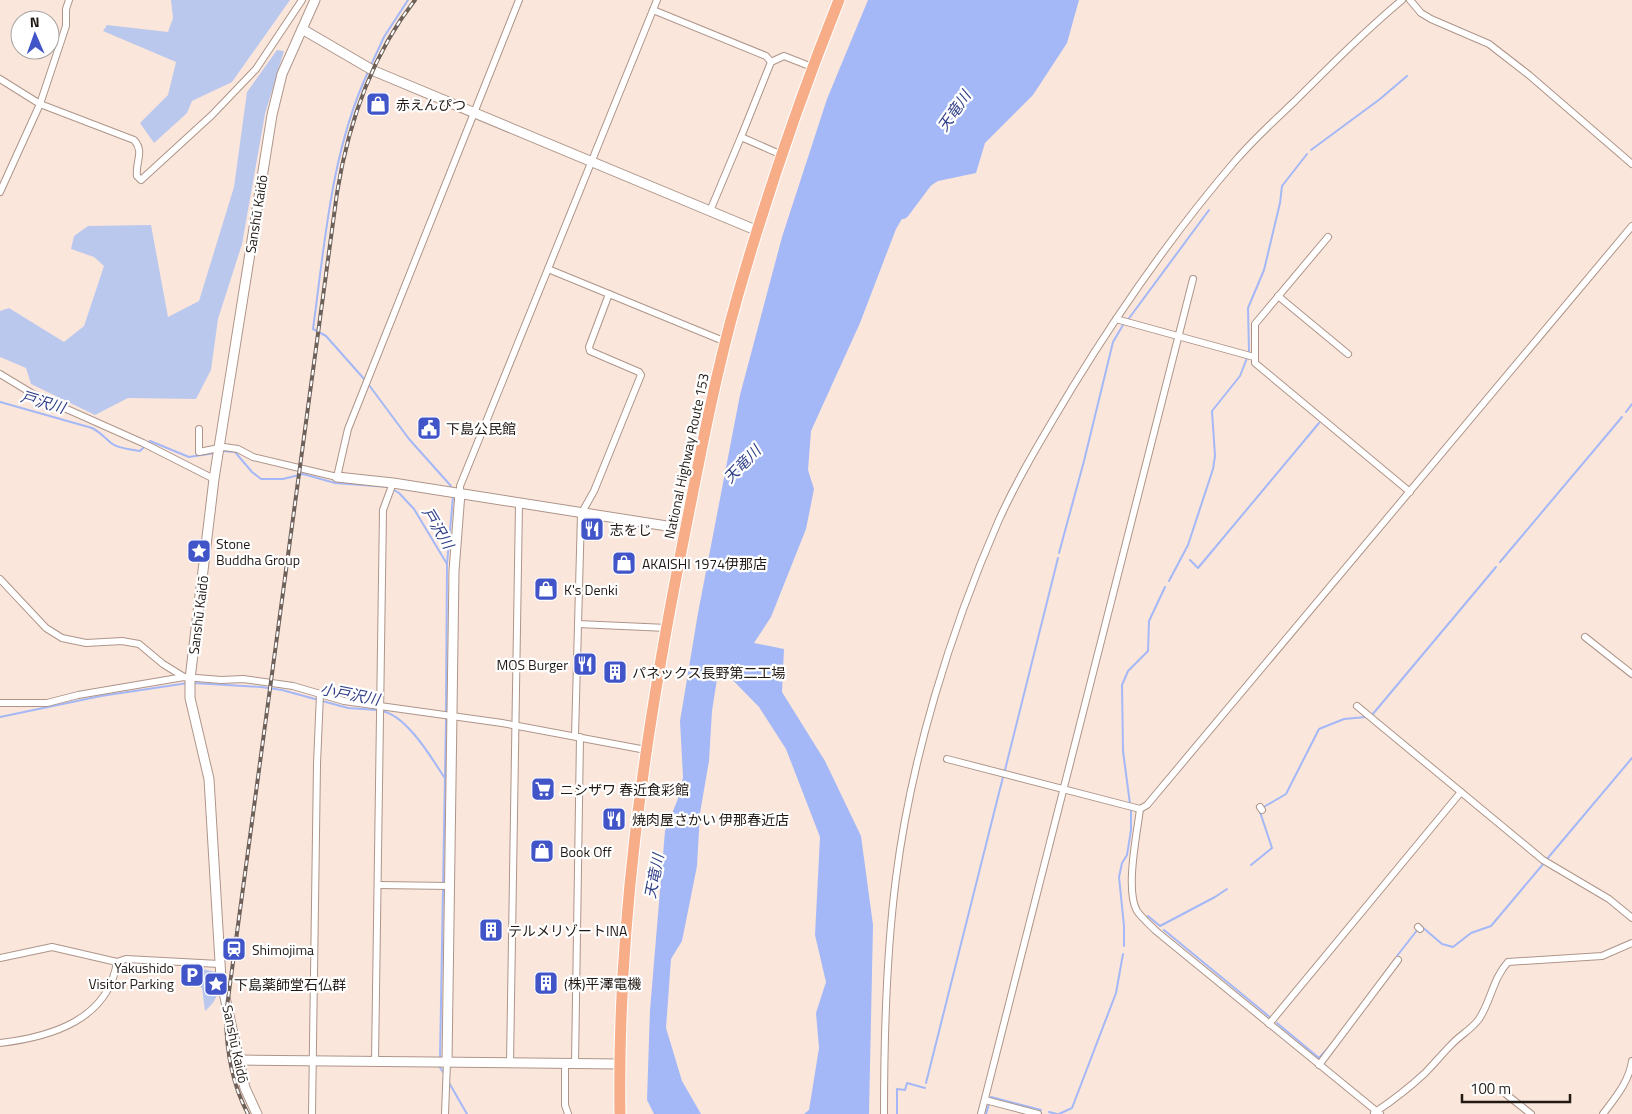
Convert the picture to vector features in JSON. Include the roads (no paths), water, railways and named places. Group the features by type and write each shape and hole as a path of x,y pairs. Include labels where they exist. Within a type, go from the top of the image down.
{"highway":[{"name":"National Highway Route 153","path":"620,1114 620,1008 626,933 646,750 686,528 726,342 758,231 812,67 839,0"}],"street":[{"path":"0,192 40,104 66,26 66,9 69,0"},
{"path":"0,80 40,104 134,140 140,146 136,171 137,176 141,180 212,115 256,69 302,0"},
{"name":"Sanshū Kaidō","path":"257,1114 249,1098 238,1060 219,964 217,881 209,779 190,698 188,680 214,479 272,115 282,74 315,0"},
{"path":"337,477 348,429 519,0"},
{"path":"445,1114 454,571 460,486 657,0"},
{"path":"884,1114 889,950 896,875 914,779 942,678 963,612 998,522 1044,434 1116,319 1151,268 1237,159 1349,47 1402,0"},
{"path":"1410,0 1421,13 1431,19 1489,44 1529,75 1632,164"},
{"path":"653,10 766,56 771,62"},
{"path":"302,29 362,65 758,231"},
{"path":"710,211 771,62 784,56 812,67"},
{"path":"741,137 782,155"},
{"path":"947,759 1134,808 1147,805 1632,226"},
{"path":"1328,237 1254,324 1255,363 1410,492"},
{"path":"548,269 726,342"},
{"path":"981,1114 1193,279"},
{"path":"575,1064 580,514 594,491 641,375 639,372 590,351 589,347 609,294"},
{"path":"1278,296 1348,354"},
{"path":"1116,319 1254,357"},
{"path":"0,374 33,394 146,444 214,479"},
{"path":"199,429 199,452 220,448 238,449 253,457 337,477 391,487 460,493 580,514 686,528"},
{"path":"374,1062 383,510 391,487"},
{"path":"510,1063 519,503"},
{"path":"0,579 46,628 62,638 86,642 122,641 138,644 162,664 188,680"},
{"path":"578,624 667,628"},
{"path":"1585,637 1632,674"},
{"path":"0,703 47,703 78,695 188,680 271,682 320,698 344,700 380,710 453,716 578,736 646,750"},
{"path":"312,1114 320,698"},
{"path":"1357,706 1545,861 1609,899 1632,918"},
{"path":"1269,1024 1461,792"},
{"path":"1134,808 1132,892 1137,911 1156,931 1377,1113 1425,1073 1463,1033 1472,1028 1487,1003 1500,970 1508,962 1602,956 1632,943"},
{"path":"378,885 449,886"},
{"path":"611,934 626,933"},
{"path":"0,958 52,947 117,962 126,959 219,964"},
{"path":"1319,1065 1398,960"},
{"path":"0,1043 42,1037 84,1017 98,1005 109,989 117,962"},
{"path":"238,1060 619,1064"},
{"path":"1603,1114 1620,1090 1630,1071 1632,1061"},
{"path":"565,1064 565,1105 568,1114"},
{"path":"1507,1095 1531,1114"},
{"path":"985,1100 1038,1114"}],"water":[{"path":"868,0 1079,0 1067,43 1033,95 985,143 976,173 938,181 916,195 896,229 860,323 811,431 808,470 814,489 806,529 771,617 754,643 784,649 782,692 825,761 861,836 873,925 869,1114 804,1114 809,1110 819,1048 816,1013 826,982 815,935 820,837 786,749 759,707 719,666 712,711 709,761 700,813 697,866 682,941 671,959 666,1028 682,1081 701,1114 654,1114 647,1100 650,1010 665,831 679,796 683,777 680,721 698,613 740,395 782,237 827,99"}],"waterway":[{"path":"371,65 384,37 408,0"},
{"path":"365,380 326,336 313,329 331,198 345,134 368,72"},
{"path":"1311,150 1380,99 1407,76"},
{"path":"1249,351 1248,308 1264,270 1280,203 1282,186 1307,154"},
{"name":"天竜川","path":"903,213 927,181"},
{"path":"1127,321 1209,210"},
{"path":"1059,553 1113,342 1123,325"},
{"path":"1169,581 1188,545 1213,469 1215,456 1212,411 1240,376 1247,358"},
{"path":"369,385 409,439 451,486"},
{"name":"戸沢川","path":"0,402 92,428 114,445 121,448 140,451 145,446"},
{"path":"1626,412 1632,404"},
{"path":"1500,562 1622,417"},
{"path":"1190,560 1198,568 1319,423"},
{"name":"戸沢川","path":"148,443 150,441 189,457 215,453"},
{"name":"戸沢川","path":"222,451 235,452 252,472 261,479 283,479 303,474 335,483 389,487 399,493 414,509 447,564"},
{"name":"戸沢川","path":"446,711 447,564 453,497"},
{"path":"1005,770 1058,558"},
{"path":"1372,715 1496,567"},
{"path":"1130,804 1123,751 1122,685 1128,671 1148,651 1149,621 1165,587"},
{"name":"小戸沢川","path":"0,717 101,696 188,683"},
{"name":"小戸沢川","path":"193,683 282,690 348,708 377,710"},
{"name":"小戸沢川","path":"382,711 391,714 418,738 444,777"},
{"path":"1262,808 1286,794 1319,729 1344,719 1366,717"},
{"name":"小戸沢川","path":"440,1059 446,719"},
{"path":"1547,859 1632,758"},
{"path":"926,1083 1003,777"},
{"path":"1124,946 1119,877 1122,863 1127,855 1131,830 1131,809"},
{"path":"1251,865 1272,848 1260,812"},
{"path":"1421,926 1442,944 1453,947 1471,933 1491,926 1544,863"},
{"path":"1160,926 1227,889"},
{"path":"1148,916 1160,926"},
{"path":"1397,956 1418,929"},
{"path":"1164,930 1271,1018"},
{"path":"1059,1114 1072,1108 1116,993 1123,954"},
{"path":"1277,1023 1319,1058 1330,1046"},
{"name":"小戸沢川","path":"439,1066 445,1075"},
{"name":"小戸沢川","path":"448,1081 467,1114"},
{"path":"897,1114 897,1089 905,1090 907,1083 925,1088"},
{"path":"991,1097 1041,1110"},
{"path":"986,1114 989,1104"},
{"path":"1049,1112 1057,1114"}],"railway":[{"path":"248,1114 237,1090 231,1065 227,1040 226,1014 337,193 355,117 374,67 400,21 415,0"}],"place":[{"name":"赤えんぴつ","path":"378,104"},
{"name":"下島公民館","path":"429,428"},
{"name":"志をじ","path":"592,529"},
{"name":"Stone Buddha Group","path":"199,551"},
{"name":"AKAISHI 1974伊那店","path":"624,563"},
{"name":"K's Denki","path":"546,589"},
{"name":"MOS Burger","path":"585,664"},
{"name":"パネックス長野第二工場","path":"615,672"},
{"name":"ニシザワ 春近食彩館","path":"543,789"},
{"name":"焼肉屋さかい 伊那春近店","path":"614,819"},
{"name":"Book Off","path":"542,851"},
{"name":"テルメリゾートINA","path":"491,930"},
{"name":"Shimojima","path":"234,949"},
{"name":"Yakushido Visitor Parking","path":"192,975"},
{"name":"(株)平澤電機","path":"546,983"},
{"name":"下島薬師堂石仏群","path":"216,984"}]}
